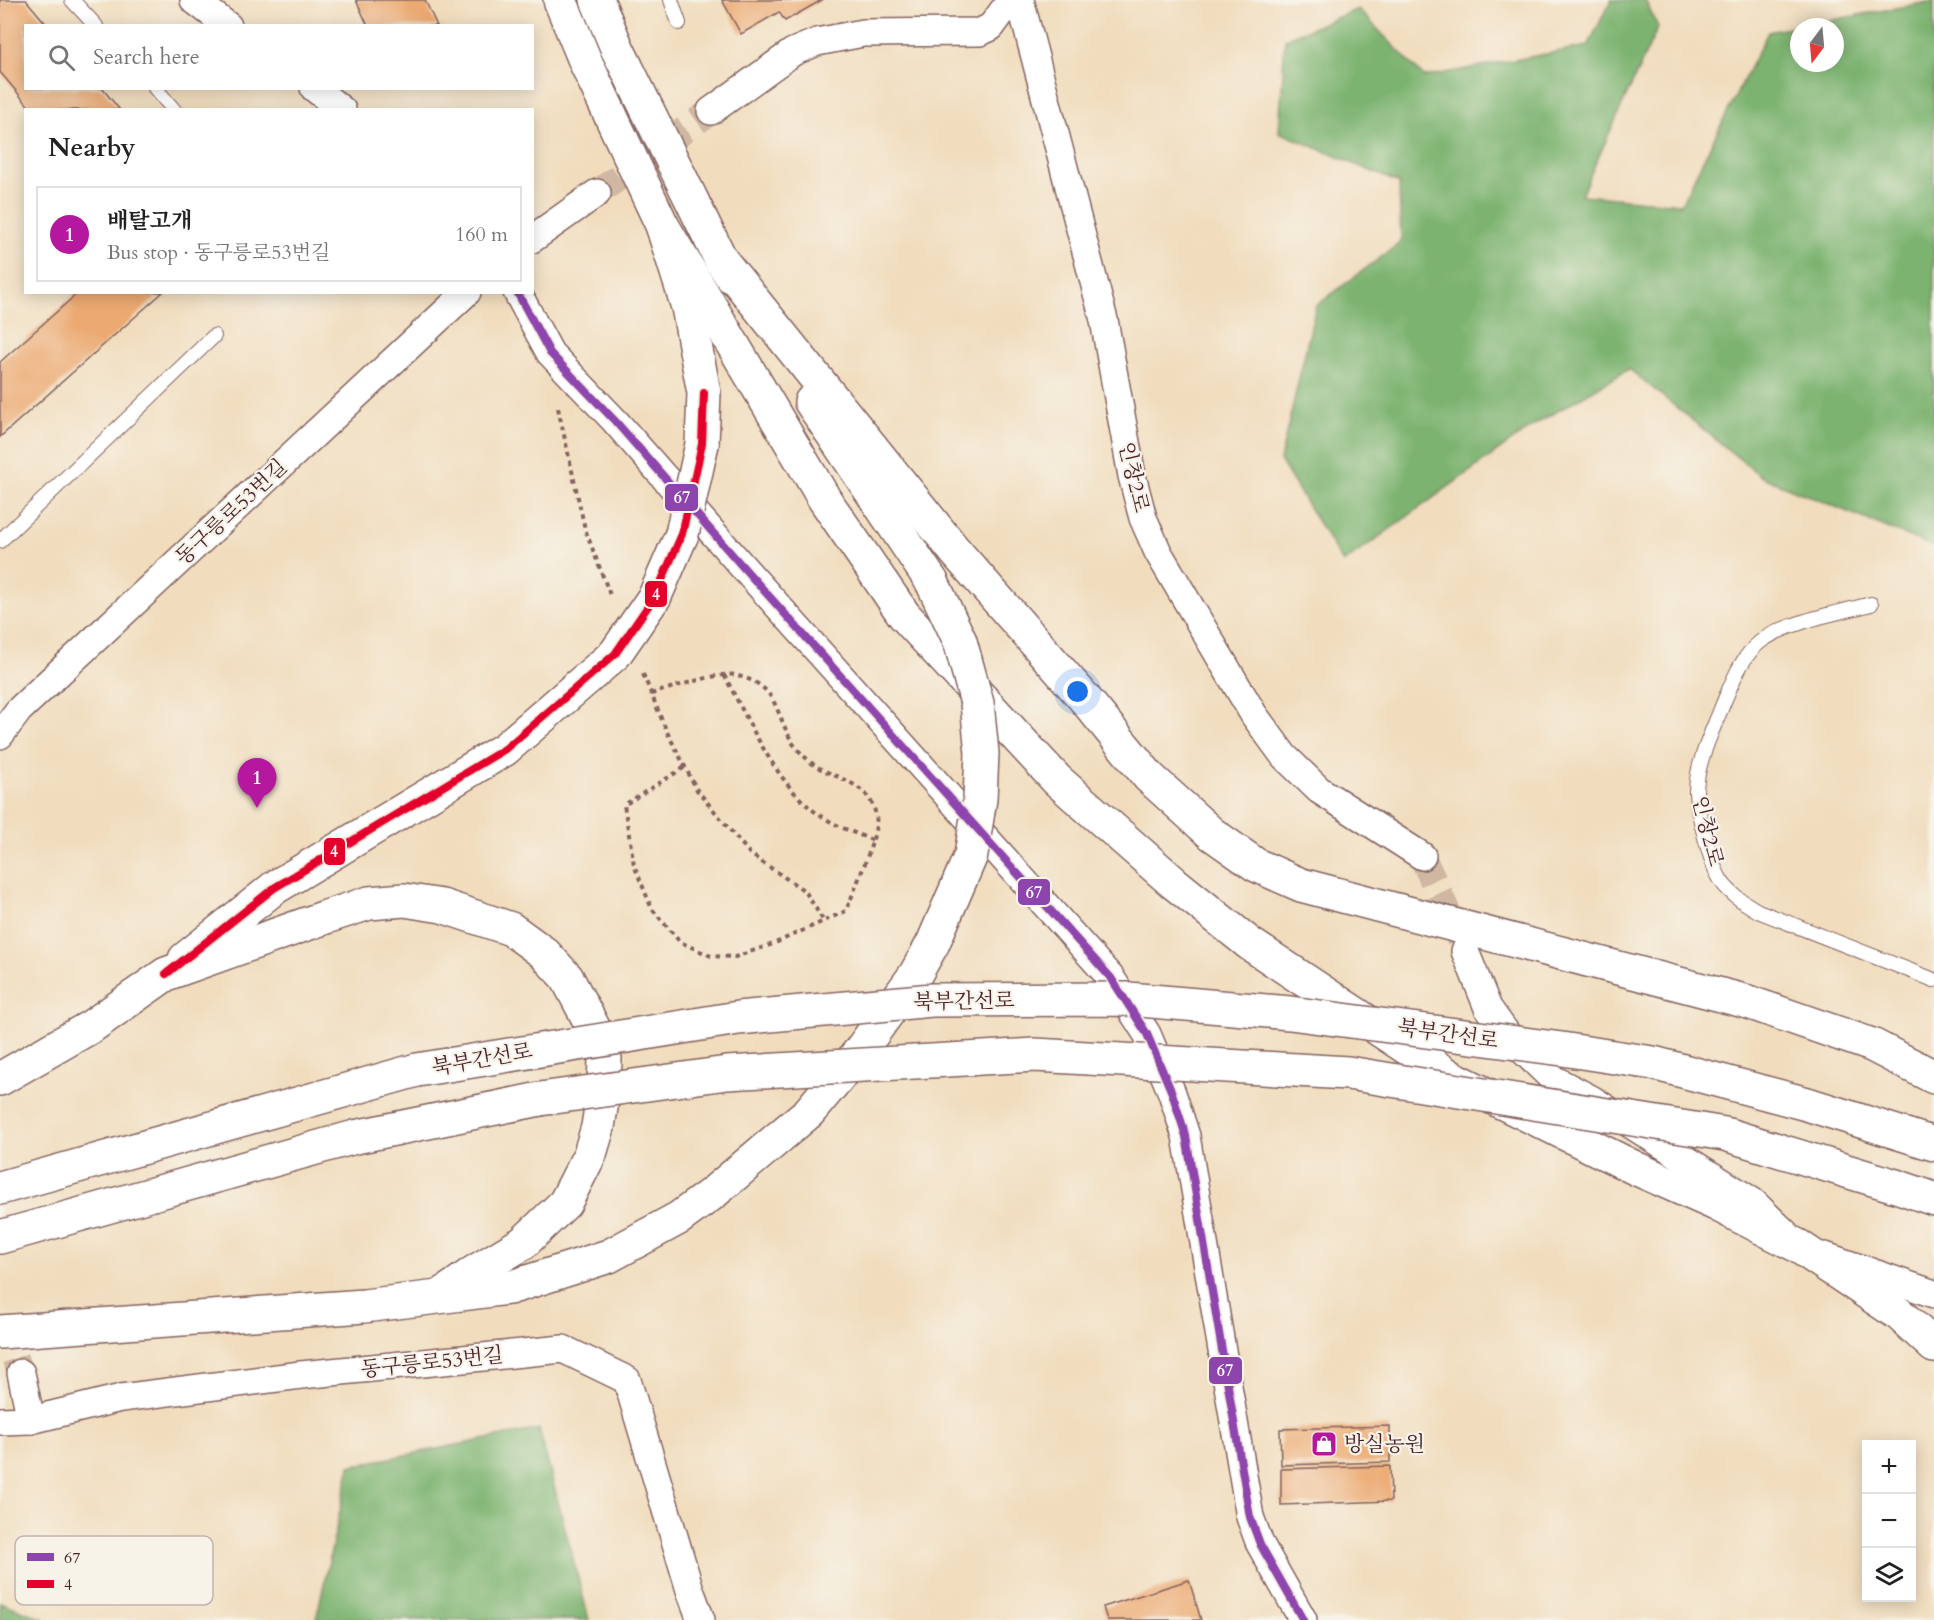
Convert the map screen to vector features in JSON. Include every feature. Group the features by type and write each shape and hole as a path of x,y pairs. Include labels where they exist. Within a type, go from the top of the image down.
{"main road":[{"path":"560,0 586,63 662,225 825,500 904,615 1057,780 1174,884 1250,944 1451,1077 1635,1168 1716,1204 1798,1246 1899,1314 1934,1346"},
{"path":"0,1332 352,1307 438,1297 509,1288 609,1256 679,1218 809,1112 860,1051 915,975 933,943 971,855 980,799 982,753 977,703 960,641 932,582 854,468 721,260 617,48 597,0"},
{"path":"0,1079 92,1026 166,974 274,888 505,749 615,654 655,596 682,534 702,444 704,393 688,307 662,225"},
{"path":"721,260 955,551 1085,699 1149,777 1212,834 1256,865 1301,885 1748,1002 1882,1049 1934,1077"},
{"path":"166,974 369,903 404,900 442,906 511,929 544,953 567,978 594,1029 605,1058 604,1088 598,1127 590,1154 565,1203 541,1227 523,1243 438,1297"},
{"name":"북부간선로","path":"0,1188 417,1070 749,1017 932,1000 1128,999 1290,1013 1562,1049 1653,1063 1807,1104 1934,1144"},
{"path":"0,1237 355,1137 540,1099 727,1073 1035,1055 1336,1072 1725,1134 1934,1199"}],"street":[{"path":"194,0 225,24"},
{"path":"711,111 793,52 818,42 863,33 980,32 991,27 1011,0"},
{"name":"인창2로","path":"1020,0 1104,320 1132,476 1143,518 1158,552 1254,715 1284,756 1319,790 1422,856"},
{"path":"317,90 339,108"},
{"path":"534,237 597,193"},
{"name":"동구릉로53번길","path":"0,735 10,703 465,294"},
{"path":"518,294 550,353 615,421 1111,978 1147,1035 1172,1093 1186,1136 1250,1517 1260,1544 1303,1620"},
{"path":"1465,951 1488,1008 1509,1037 1553,1078 1591,1099 1753,1202 1798,1246 1934,1294"},
{"path":"1882,1049 1934,1064"},
{"name":"동구릉로53번길","path":"0,1421 32,1420 121,1398 301,1375 563,1349 627,1380 690,1590 702,1620"},
{"path":"21,1373 32,1420"}],"lane":[{"path":"72,0 94,24"},
{"path":"671,0 679,23"},
{"path":"157,90 172,108"},
{"path":"0,542 214,336"},
{"name":"인창2로","path":"1871,604 1777,631 1747,654 1730,687 1703,753 1696,791 1698,809 1718,875 1743,902 1758,911 1934,980"}],"path":[{"path":"550,353 559,412 585,529 610,595"},
{"path":"639,665 667,732 697,790 750,854 805,891 823,920"},
{"path":"651,694 732,674 755,682 774,699 789,738 808,760 855,786 871,798 877,819 872,840 846,911 773,944 735,957 711,956 680,942 652,909 634,866 624,805 685,767"},
{"path":"724,675 767,754 789,785 813,810 842,828 872,840"}],"green space":[{"path":"1611,0 1645,0 1658,27 1581,195 1681,204 1768,32 1790,28 1790,72 1844,72 1843,18 1934,1 1934,547 1762,477 1629,369 1534,425 1343,563 1280,460 1316,306 1401,242 1399,183 1279,132 1285,39 1358,9 1424,77 1588,46"},
{"path":"539,1429 589,1620 316,1620 350,1466"},
{"path":"0,1602 46,1620 0,1620"}],"building":[{"path":"0,0 26,0 46,24 24,24 24,90 104,90 118,108 30,108 0,72"},
{"path":"356,0 425,0 436,24 367,24"},
{"path":"722,0 822,0 785,21 779,12 741,34"},
{"path":"77,294 161,294 0,437 0,362"},
{"path":"1390,1426 1390,1462 1281,1465 1280,1429"},
{"path":"1390,1466 1391,1501 1281,1505 1281,1469"},
{"path":"1189,1580 1201,1620 1107,1620 1103,1607"}],"tunnel":[{"path":"597,193 711,111"},
{"path":"1422,856 1460,940"},
{"path":"0,1320 21,1373"}],"transit line":[{"name":"67","path":"518,294 550,353 615,421 1111,978 1147,1034 1172,1093 1186,1136 1250,1517 1260,1544 1303,1620"},
{"name":"4","path":"166,974 274,888 505,749 615,654 655,596 682,534 702,444 704,393"}],"place":[{"name":"배탈고개","path":"257,808"},
{"name":"방실농원","path":"1324,1444"}]}
